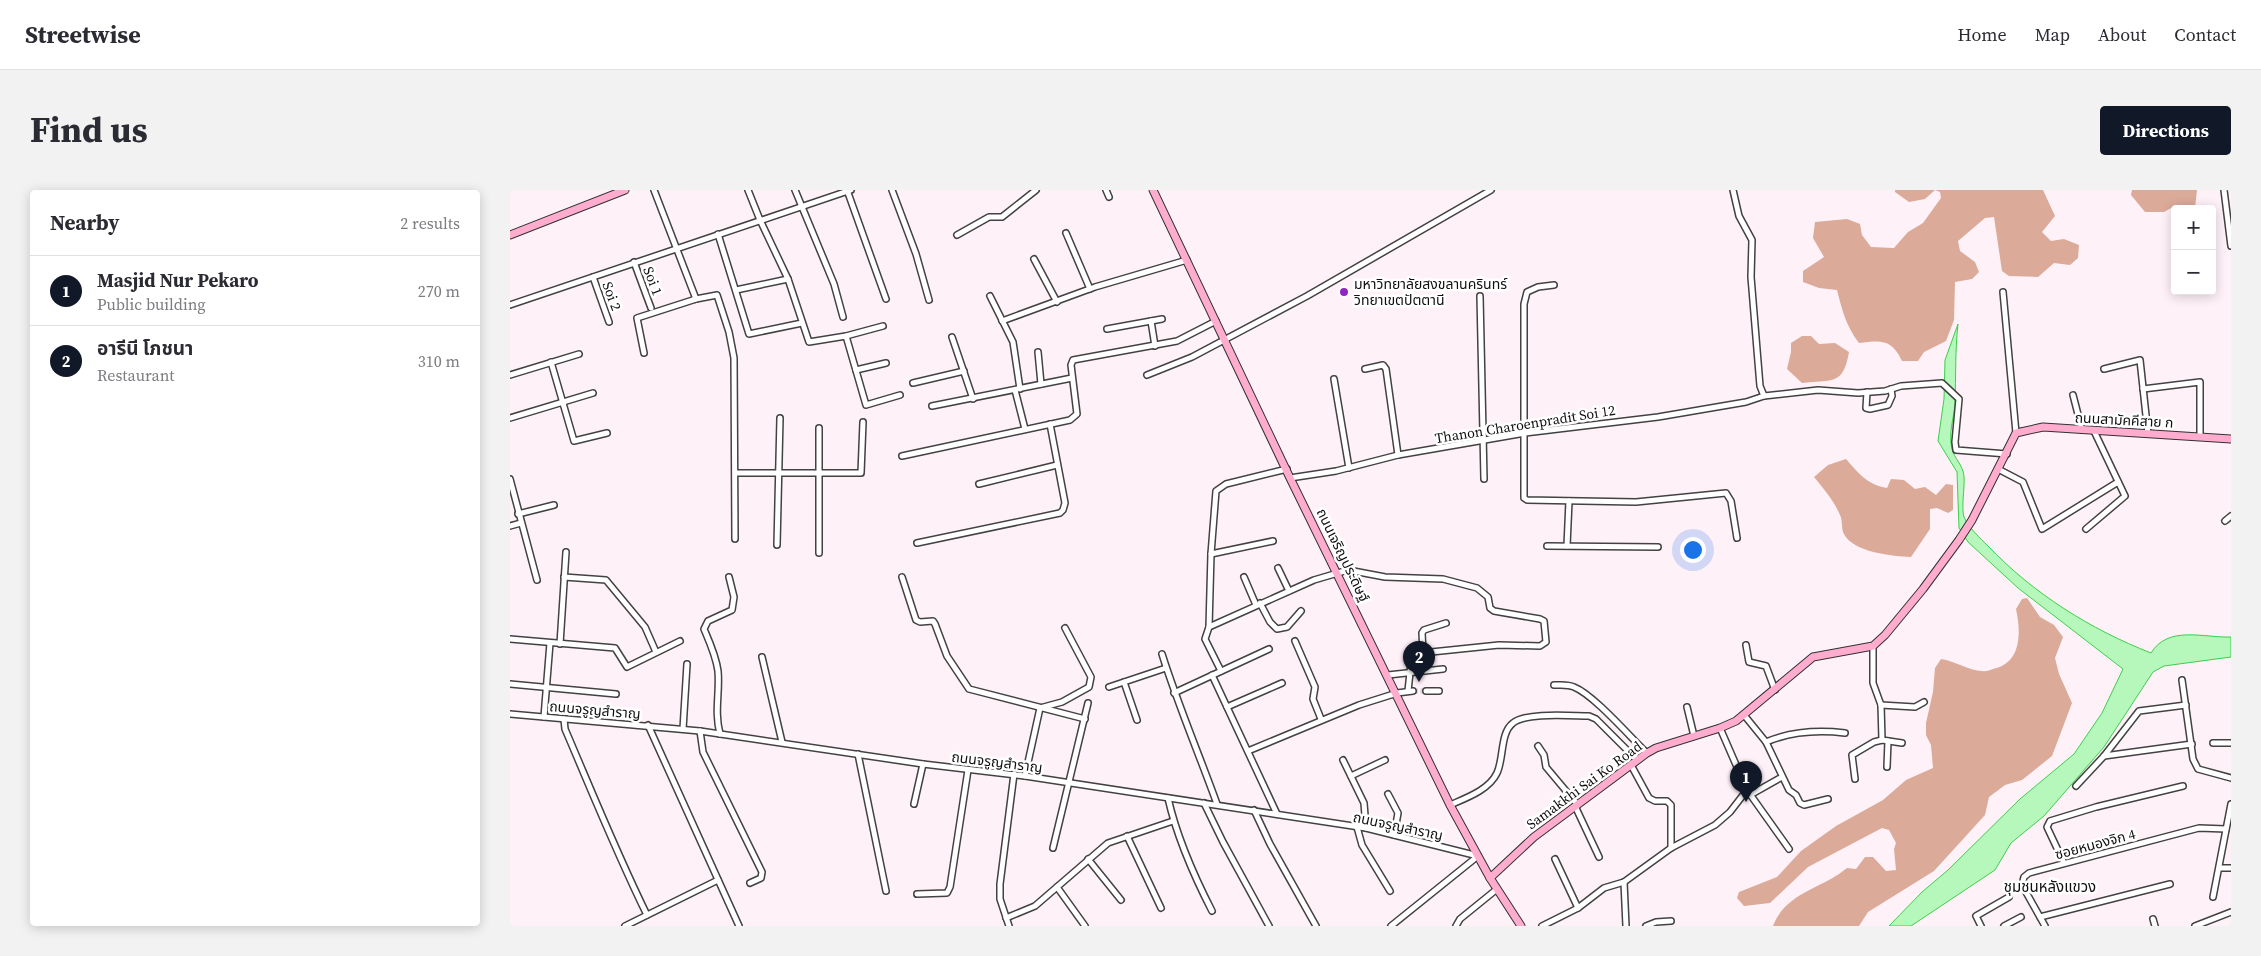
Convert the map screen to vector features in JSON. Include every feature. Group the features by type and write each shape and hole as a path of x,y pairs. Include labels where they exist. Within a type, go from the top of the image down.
{"main road":[{"path":"510,235 625,190"},
{"name":"ถนนเจริญประดิษฐ์","path":"1153,190 1286,470 1450,805 1490,878 1521,926"},
{"name":"ถนนสามัคคีสาย ก","path":"2016,433 2043,427 2231,439"},
{"path":"1873,646 1923,589 1959,540 1972,520 2016,433"},
{"name":"Samakkhi Sai Ko Road","path":"1490,878 1534,837 1646,753 1736,721 1813,658 1873,646"}],"street":[{"path":"654,190 696,299"},
{"path":"748,190 788,279 809,342 846,336 882,326"},
{"path":"795,190 834,284 843,317"},
{"path":"510,305 848,190 886,299"},
{"path":"892,190 916,254 929,300"},
{"path":"957,235 989,217 1002,217 1036,190"},
{"path":"1106,190 1109,198"},
{"path":"1147,375 1192,358 1307,296 1491,190"},
{"path":"1733,190 1739,216 1752,240 1751,276 1760,386 1764,396"},
{"path":"2224,190 2231,246"},
{"path":"1066,233 1090,289"},
{"path":"718,234 749,334 802,323"},
{"path":"1034,258 1057,302"},
{"path":"1002,321 1090,289 1187,260"},
{"name":"Soi 1","path":"634,262 651,308"},
{"name":"Soi 2","path":"593,277 609,322"},
{"path":"736,290 788,279"},
{"path":"1554,285 1531,289 1525,296 1524,498 1527,500 1636,502 1726,493 1731,501 1736,538"},
{"path":"2003,292 2016,433"},
{"path":"644,353 637,318 696,299 717,295 734,358 736,539"},
{"path":"990,296 1013,342 1016,355 1017,389 1025,429"},
{"path":"1480,296 1484,479"},
{"path":"1108,330 1162,319"},
{"path":"1151,321 1155,346"},
{"path":"902,456 1070,420 1077,414 1071,365 1073,360 1177,342 1216,321"},
{"path":"846,336 866,405 900,395"},
{"path":"952,337 973,399"},
{"path":"1038,352 1041,384"},
{"path":"510,375 579,354"},
{"path":"2104,369 2140,360 2148,434"},
{"path":"551,362 574,441 607,433"},
{"path":"856,370 886,363"},
{"path":"1365,369 1382,365 1386,369 1398,456"},
{"path":"913,383 964,371"},
{"path":"932,406 1072,378"},
{"path":"1334,379 1349,468"},
{"path":"2143,389 2200,382 2200,437"},
{"name":"Thanon Charoenpradit Soi 12","path":"1290,478 1484,441 1658,417 1746,402 1764,396 1818,390 1867,392 1942,383 1957,395 1960,403 1955,442 1956,450 2007,454"},
{"path":"1867,392 1866,408 1877,409 1888,405 1892,396 1891,389"},
{"path":"510,418 593,393"},
{"path":"2073,395 2082,430"},
{"path":"777,545 780,418"},
{"path":"736,473 861,473 863,422"},
{"path":"917,542 1064,510 1065,503 1050,424"},
{"path":"819,428 819,553"},
{"path":"2086,529 2125,496 2094,431"},
{"path":"978,484 1057,465"},
{"path":"1998,469 2023,482 2042,528 2118,482"},
{"path":"1221,671 1205,639 1209,628 1210,554 1216,491 1226,484 1286,470"},
{"path":"510,483 537,580"},
{"path":"1567,546 1569,501"},
{"path":"518,514 554,505"},
{"path":"2225,520 2231,516"},
{"path":"510,526 520,523"},
{"path":"1210,554 1273,541"},
{"path":"1547,546 1658,547"},
{"path":"560,644 566,552"},
{"path":"1278,568 1289,591"},
{"path":"1209,628 1220,621 1289,591 1337,572 1353,570 1385,577 1443,579 1476,588 1488,597 1490,608 1494,611 1540,619 1546,626 1546,642 1540,646 1499,645 1412,654 1409,672 1411,691 1396,693 1322,719 1248,751"},
{"path":"564,577 606,580 645,628 656,652"},
{"path":"720,734 716,718 718,673 716,658 704,629 708,620 732,610 735,604 728,577"},
{"path":"902,577 916,620 920,622 933,621 947,656 969,689 1084,719"},
{"path":"1244,577 1258,604 1277,629 1287,627 1301,611"},
{"path":"1423,652 1422,633 1424,630 1446,623"},
{"path":"1040,708 1062,702 1089,687 1091,677 1065,628"},
{"path":"510,639 615,648 627,667 680,641"},
{"path":"1295,641 1315,687 1313,699 1322,719"},
{"path":"544,717 550,643"},
{"path":"1746,645 1749,662 1766,666 1775,690"},
{"path":"1873,646 1873,683 1881,705 1886,767"},
{"path":"1174,693 1270,648"},
{"path":"1162,654 1174,693 1188,724 1217,804"},
{"path":"762,657 782,742"},
{"path":"683,729 687,664"},
{"path":"1109,687 1166,668"},
{"path":"1388,675 1442,669"},
{"path":"1212,675 1277,814"},
{"path":"2182,680 2193,759 2198,769 2231,778"},
{"path":"1124,682 1137,720"},
{"path":"1227,707 1282,683"},
{"path":"510,684 616,694"},
{"path":"1554,685 1571,686 1581,691 1609,715 1646,753"},
{"path":"1426,691 1440,691"},
{"path":"1881,705 1915,707 1924,702"},
{"path":"1054,848 1088,703"},
{"path":"2076,786 2104,756 2139,711 2186,704"},
{"path":"1686,707 1694,736"},
{"path":"1026,776 1040,708"},
{"name":"ถนนจรูญสำราญ","path":"510,714 700,731 923,764 1014,774 1366,828 1478,856"},
{"path":"1744,715 1766,742 1789,790 1796,795 1802,804 1828,799"},
{"path":"1450,805 1470,796 1488,784 1496,775 1507,731 1513,723 1527,718 1589,716 1596,718 1634,762 1649,798 1655,801 1667,801 1670,805 1671,848"},
{"path":"564,718 565,729 608,826 613,844 647,915"},
{"path":"648,726 739,926"},
{"path":"1720,728 1749,792 1790,849"},
{"path":"700,731 703,752 762,872 761,878 750,882"},
{"path":"1766,742 1788,735 1830,731 1845,733"},
{"path":"1855,778 1852,755 1874,742 1902,743"},
{"path":"2213,743 2231,743"},
{"path":"2104,756 2192,744"},
{"path":"1538,746 1544,757 1546,767 1576,805 1599,857"},
{"path":"858,754 886,890"},
{"path":"1344,760 1364,804 1366,828"},
{"path":"1351,776 1385,760"},
{"path":"914,804 923,764"},
{"path":"917,894 940,894 947,892 950,887 968,770"},
{"path":"1009,926 1000,899 1000,884 1014,774"},
{"path":"1542,926 1578,908 1596,892 1624,882 1671,848 1723,819 1749,792 1782,777"},
{"path":"2064,863 2047,827 2050,821 2096,807 2183,786"},
{"path":"1388,794 1398,813 1394,835"},
{"path":"1168,798 1173,821 1191,870 1212,911"},
{"path":"1204,803 1269,926"},
{"path":"2213,897 2231,804"},
{"path":"1254,810 1270,844 1316,926"},
{"path":"1006,918 1035,906 1108,843 1173,821"},
{"path":"1357,827 1362,845 1390,891"},
{"name":"ซอยหนองจิก 4","path":"2045,926 2022,885 2024,877 2029,873 2199,828 2226,829"},
{"path":"1127,836 1161,908"},
{"path":"1391,926 1478,856"},
{"path":"1088,859 1121,900"},
{"path":"1555,859 1578,908"},
{"path":"2220,868 2231,868"},
{"path":"625,926 718,880"},
{"path":"1624,882 1626,926"},
{"path":"2040,917 2170,884"},
{"path":"1057,887 1085,926"},
{"path":"1456,926 1460,919 1497,889"},
{"path":"1981,926 1976,916 2009,897"},
{"path":"2195,926 2231,912"},
{"path":"2004,926 2020,917"},
{"path":"2153,919 2155,926"},
{"path":"1646,926 1656,922 1671,922"}],"shaded area":[{"path":"1895,190 1935,190 1925,199 1909,202 1895,192"},
{"path":"1935,190 2043,190 2055,216 2042,232 2051,241 2064,239 2079,245 2078,258 2070,265 2054,263 2038,277 2009,276 2002,271 1994,217 1985,218 1958,241 1960,251 1975,262 1979,272 1972,279 1955,282 1954,320 1946,341 1924,352 1918,361 1902,361 1890,345 1874,341 1859,343 1848,324 1837,290 1819,288 1803,282 1803,271 1824,257 1813,238 1815,222 1847,219 1860,224 1862,235 1871,247 1894,248 1908,232 1923,223 1941,198 1940,192"},
{"path":"2132,190 2197,190 2195,205 2171,205 2171,208 2164,212 2145,212 2131,195"},
{"path":"1958,324 1955,403 1951,443 1953,452 1963,472 1963,513 1972,529 2024,580 2064,608 2106,633 2151,653 2158,644 2177,636 2231,637 2231,657 2164,666 2153,672 2104,747 2044,816 2011,843 1995,870 1911,926 1889,926 2020,799 2074,754 2102,713 2123,669 2018,588 1968,542 1959,528 1957,472 1938,441 1944,399 1945,360"},
{"path":"1802,336 1811,336 1819,344 1835,343 1849,352 1843,371 1839,376 1828,381 1802,383 1787,369 1791,343"},
{"path":"1846,459 1864,478 1874,484 1887,488 1891,479 1904,480 1915,489 1925,487 1936,495 1946,484 1953,485 1953,510 1948,513 1937,508 1930,509 1930,529 1911,557 1875,552 1856,545 1844,534 1838,510 1829,495 1814,477 1828,465"},
{"path":"2027,598 2040,617 2054,625 2063,637 2055,658 2059,674 2072,703 2052,756 2022,780 2005,785 1989,797 1985,815 1934,871 1868,912 1859,926 1773,926 1779,915 1796,898 1847,868 1856,869 1865,857 1873,857 1886,871 1896,870 1894,849 1896,843 1889,830 1882,828 1808,867 1770,903 1744,906 1737,898 1739,892 1777,877 1801,851 1836,826 1883,800 1906,780 1933,768 1931,745 1926,735 1926,723 1933,692 1935,668 1941,659 1983,671 2003,666 2014,653 2019,637 2016,609 2022,599"}],"tunnel":[{"path":"1413,691 1426,691"}],"place":[{"name":"มหาวิทยาลัยสงขลานครินทร์ วิทยาเขตปัตตานี","path":"1344,292"},
{"name":"อารีนี โภชนา","path":"1419,682"},
{"name":"Masjid Nur Pekaro","path":"1746,802"}],"district":[{"name":"ชุมชนหลังแขวง","path":"2050,886"}]}
